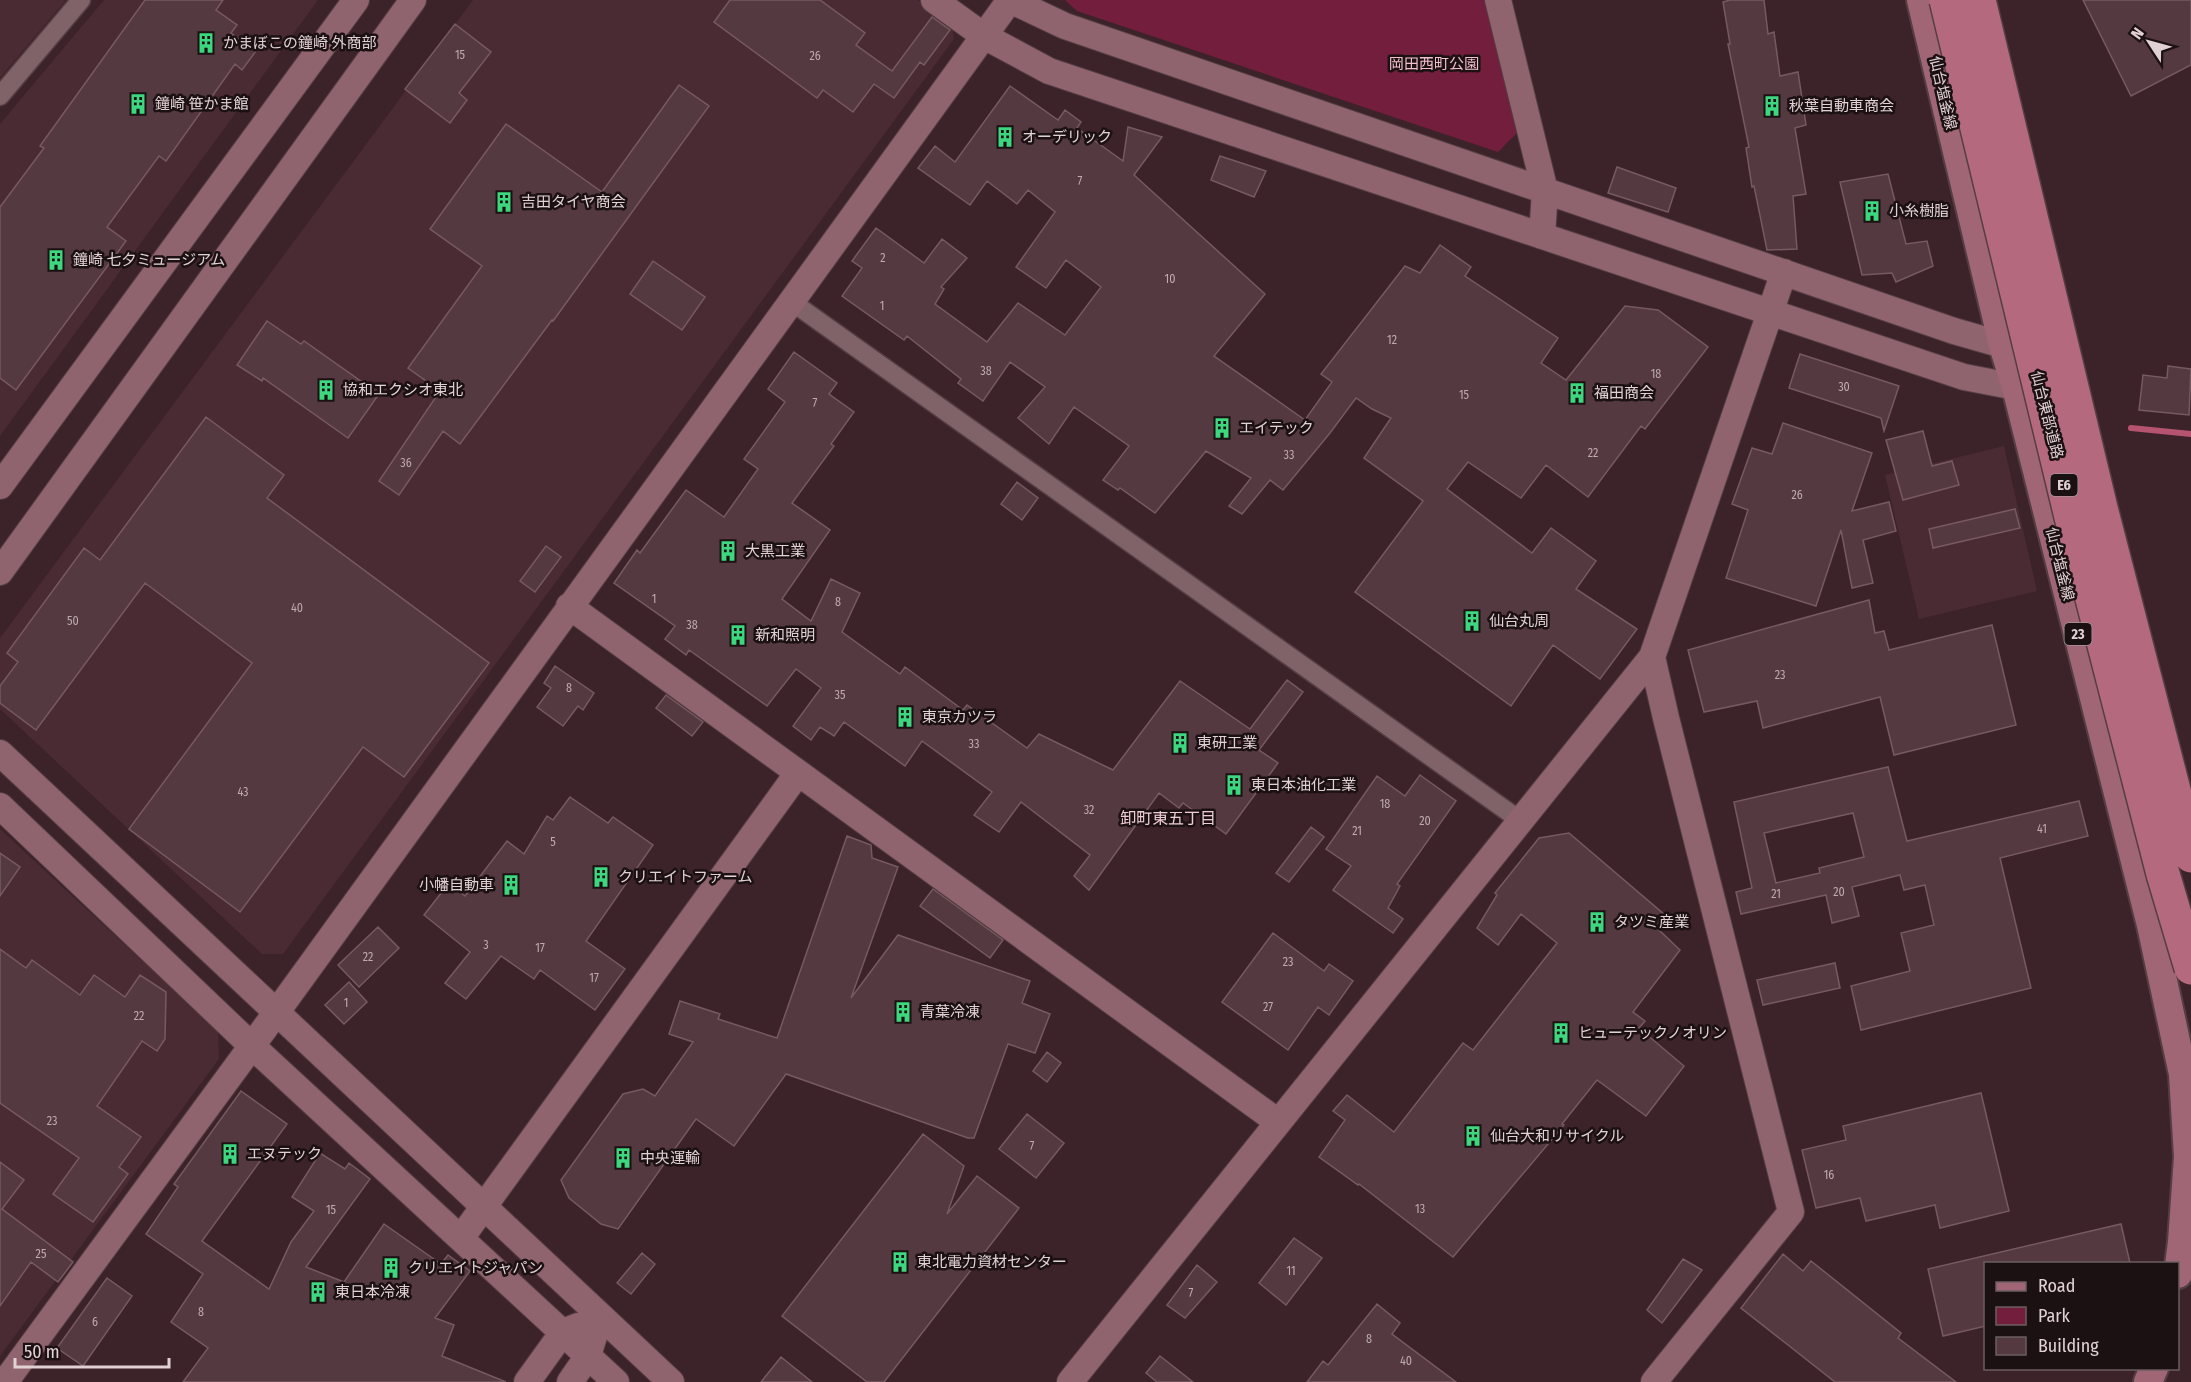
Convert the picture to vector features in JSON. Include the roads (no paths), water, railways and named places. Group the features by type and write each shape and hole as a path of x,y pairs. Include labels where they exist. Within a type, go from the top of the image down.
{"highway":[{"name":"仙台東部道路","path":"1946,0 2071,516 2163,874 2191,968"},
{"name":"仙台東部道路","path":"1979,0 2101,508 2191,856"}],"main road":[{"name":"仙台塩釜線","path":"1921,0 2003,345 2016,387 2151,925 2183,1074 2188,1157 2187,1243 2179,1271"},
{"path":"1995,0 2082,373 2191,812"}],"street":[{"path":"0,96 81,0"},
{"path":"0,486 356,0"},
{"path":"0,572 413,0"},
{"path":"934,0 984,36 1048,71 1964,377 2016,387 2082,373"},
{"path":"5,1382 276,1013 1010,0 1065,26 1954,331 2003,345 2072,327"},
{"path":"1498,0 1545,191 1542,236"},
{"path":"1070,1382 1652,657 1784,272"},
{"path":"792,302 1521,821"},
{"path":"570,606 1278,1122"},
{"path":"1652,657 1791,1212 1654,1382"},
{"path":"0,753 671,1382"},
{"path":"461,1238 798,773"},
{"path":"0,806 252,1046 616,1382"},
{"path":"527,1382 563,1332 600,1316"},
{"path":"570,1382 588,1356 600,1316"}],"waterway":[{"path":"2131,428 2191,434"}],"place":[{"name":"かまぼこの鐘崎 外商部","path":"206,43"},
{"name":"鐘崎 笹かま館","path":"138,104"},
{"name":"秋葉自動車商会","path":"1772,106"},
{"name":"オーデリック","path":"1005,137"},
{"name":"吉田タイヤ商会","path":"504,202"},
{"name":"小糸樹脂","path":"1872,211"},
{"name":"鐘崎 七夕ミュージアム","path":"56,260"},
{"name":"協和エクシオ東北","path":"326,390"},
{"name":"福田商会","path":"1577,393"},
{"name":"エイテック","path":"1222,428"},
{"name":"大黒工業","path":"728,551"},
{"name":"仙台丸周","path":"1472,621"},
{"name":"新和照明","path":"738,635"},
{"name":"東京カツラ","path":"905,717"},
{"name":"東研工業","path":"1180,743"},
{"name":"東日本油化工業","path":"1234,785"},
{"name":"クリエイトファーム","path":"601,877"},
{"name":"小幡自動車","path":"511,885"},
{"name":"タツミ産業","path":"1597,922"},
{"name":"青葉冷凍","path":"903,1012"},
{"name":"ヒューテックノオリン","path":"1561,1033"},
{"name":"仙台大和リサイクル","path":"1473,1136"},
{"name":"エヌテック","path":"230,1154"},
{"name":"中央運輸","path":"623,1158"},
{"name":"東北電力資材センター","path":"900,1262"},
{"name":"クリエイトジャパン","path":"391,1268"},
{"name":"東日本冷凍","path":"318,1292"}],"district":[{"name":"卸町東五丁目","path":"1168,818"}],"park label":[{"name":"岡田西町公園","path":"1434,64"}]}
